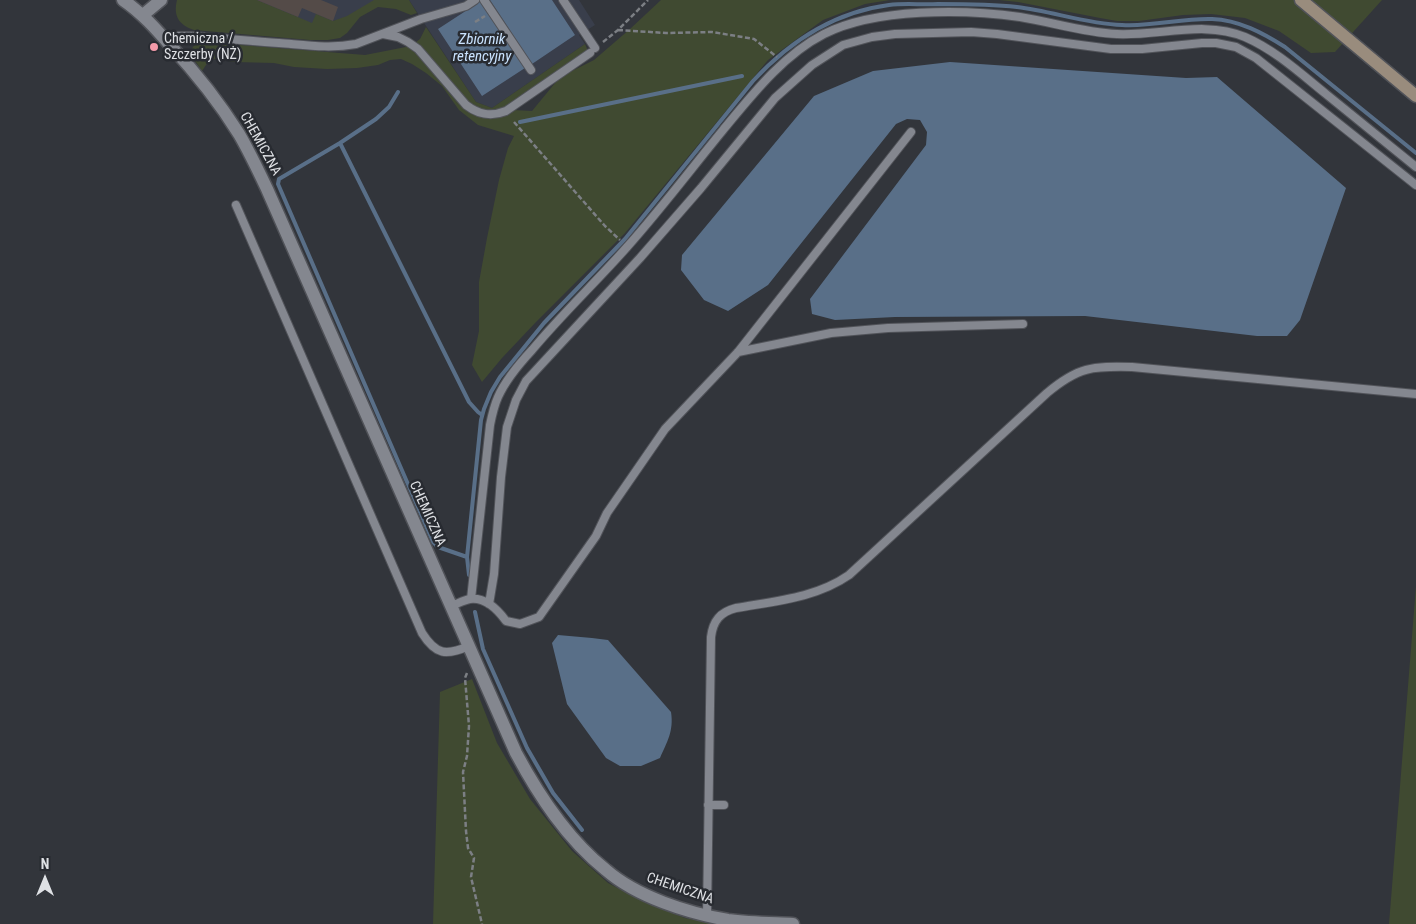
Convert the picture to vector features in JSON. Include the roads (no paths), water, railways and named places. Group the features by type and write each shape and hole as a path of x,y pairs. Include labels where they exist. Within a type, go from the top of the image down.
{"main road":[{"path":"1301,0 1416,96"}],"street":[{"name":"CHEMICZNA","path":"124,0 143,15 196,73 239,135 252,158 271,197 516,753 558,820 585,852 607,872 628,886 656,899 728,920 793,924"},
{"path":"143,15 161,0"}],"lane":[{"path":"165,39 191,36 332,47 356,44 421,19 466,6 475,0"},
{"path":"484,0 531,70"},
{"path":"383,34 398,37 408,42 424,56 466,105 473,110 487,115 495,115 506,111 593,51 563,0"},
{"path":"471,599 490,425 498,395 506,381 549,330 627,247 746,101 782,64 806,45 825,34 875,17 938,12 1017,17 1089,31 1116,34 1148,34 1191,29 1226,31 1241,35 1258,43 1286,61 1416,167"},
{"path":"489,604 494,574 504,444 511,414 526,381 640,258 775,98 812,65 843,45 872,37 895,34 971,32 1111,49 1142,50 1202,43 1229,45 1256,58 1416,185"},
{"path":"451,606 471,599 480,600 499,612 506,621 520,624 540,617 596,536 607,513 665,428 738,352 911,132"},
{"path":"236,204 422,633 430,644 439,651 452,653 470,649"},
{"path":"738,352 840,332 888,328 1024,324"},
{"path":"706,915 711,637 715,621 727,610 806,595 839,582 849,575 1047,393 1067,377 1077,372 1101,367 1132,368 1416,394"},
{"path":"708,805 724,805"}],"water":[{"name":"Zbiornik retencyjny","path":"490,0 552,0 575,35 532,64"},
{"name":"Zbiornik retencyjny","path":"481,1 525,68 482,96 438,29"},
{"path":"950,62 1186,78 1217,77 1346,188 1300,320 1287,336 1257,336 1085,316 895,317 835,320 812,314 810,299 926,145 927,132 920,120 907,119 896,124 768,285 728,311 704,300 681,270 682,255 814,96 873,71"},
{"path":"558,635 608,640 671,712 671,731 660,758 641,766 620,766 606,758 567,704 552,643"}],"waterway":[{"path":"469,575 467,557 481,420 491,392 500,377 544,323 625,239 753,81 782,53 798,41 832,22 850,14 869,9 901,4 1017,7 1095,22 1122,25 1144,25 1201,19 1232,22 1259,32 1285,47 1416,153"},
{"path":"520,122 742,76"},
{"path":"398,92 389,107 376,119 279,179 278,184 433,542 438,547 467,557"},
{"path":"340,143 469,402 482,415"},
{"path":"475,612 483,649 527,748 553,793 582,830"}],"place":[{"name":"Chemiczna / Szczerby (NŻ)","path":"154,47"}]}
